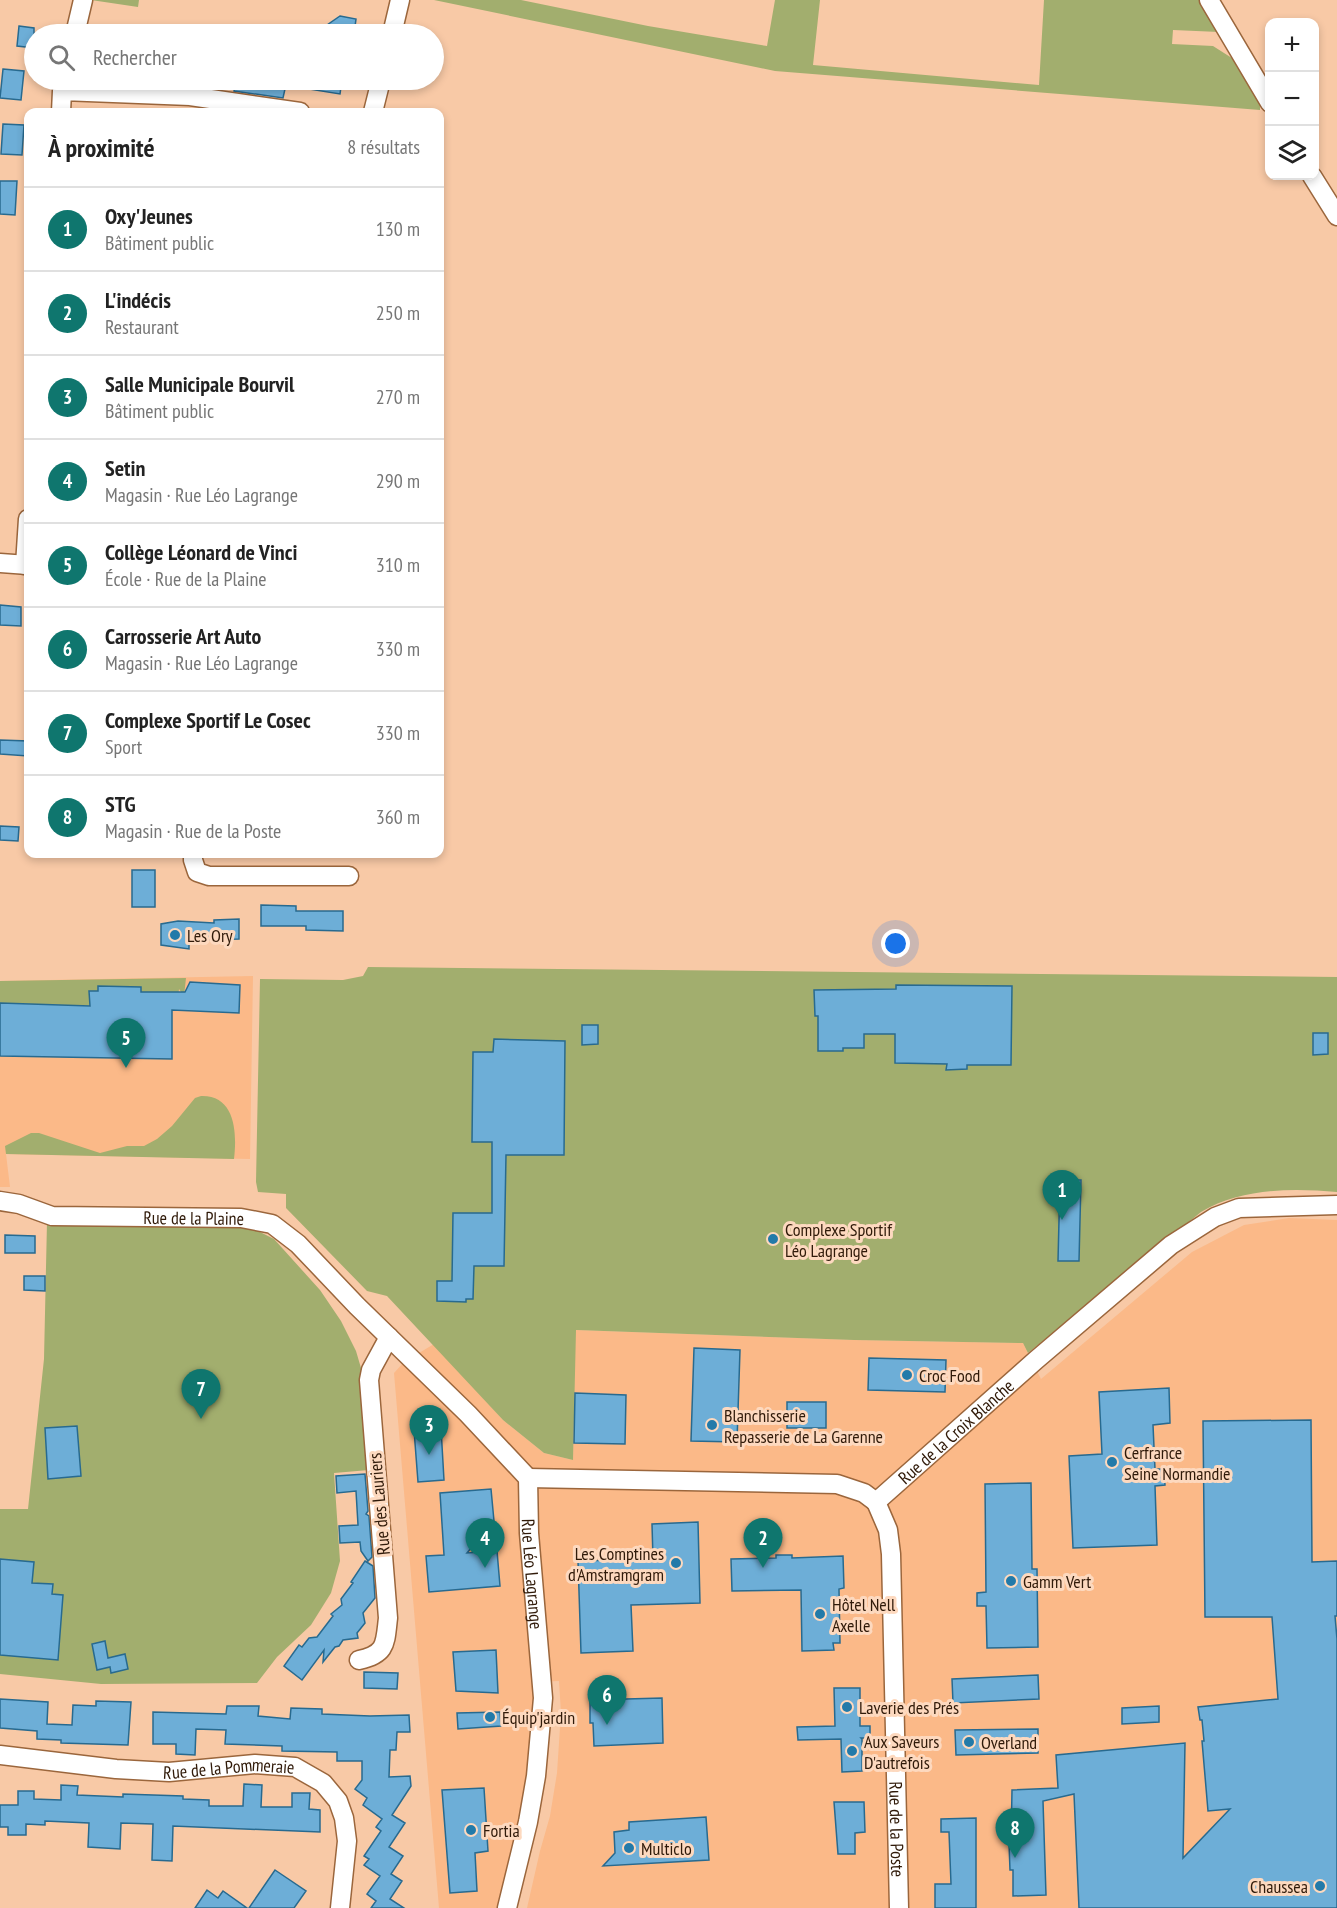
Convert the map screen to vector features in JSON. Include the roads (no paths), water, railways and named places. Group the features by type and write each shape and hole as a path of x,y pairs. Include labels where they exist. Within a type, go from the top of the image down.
{"street":[{"path":"77,24 83,0"},
{"path":"394,24 400,0"},
{"path":"1209,0 1265,96"},
{"path":"61,108 63,90"},
{"path":"121,90 190,96 250,108"},
{"path":"374,108 378,90"},
{"path":"1314,180 1337,216"},
{"path":"0,563 24,565"},
{"path":"193,858 198,872 209,876 349,876"},
{"name":"Rue de la Plaine","path":"0,1201 19,1204 52,1216 241,1218 272,1224 298,1244 389,1337"},
{"name":"Rue de la Croix Blanche","path":"876,1502 1045,1353 1171,1245 1190,1232 1215,1217 1239,1208 1337,1205"},
{"path":"389,1337 468,1414 528,1478 837,1484 864,1493 876,1502"},
{"name":"Rue des Lauriers","path":"359,1660 373,1657 384,1645 388,1618 369,1380 371,1370 389,1337"},
{"name":"Rue Léo Lagrange","path":"507,1908 537,1776 543,1698 529,1533 528,1478"},
{"name":"Rue de la Poste","path":"876,1502 888,1530 891,1554 899,1908"},
{"name":"Rue de la Pommeraie","path":"0,1755 116,1769 169,1772 255,1764 295,1767 323,1783 338,1801 344,1818 347,1841 346,1864 340,1908"}],"place":[{"name":"Les Ory","path":"175,935"},
{"name":"Collège Léonard de Vinci","path":"126,1068"},
{"name":"Oxy'Jeunes","path":"1062,1220"},
{"name":"Complexe Sportif Léo Lagrange","path":"773,1239"},
{"name":"Croc Food","path":"907,1375"},
{"name":"Complexe Sportif Le Cosec","path":"201,1419"},
{"name":"Blanchisserie Repasserie de La Garenne","path":"712,1425"},
{"name":"Salle Municipale Bourvil","path":"429,1455"},
{"name":"Cerfrance Seine Normandie","path":"1112,1462"},
{"name":"Les Comptines d'Amstramgram","path":"676,1563"},
{"name":"Setin","path":"485,1568"},
{"name":"L'indécis","path":"763,1568"},
{"name":"Gamm Vert","path":"1011,1581"},
{"name":"Hôtel Nell Axelle","path":"820,1614"},
{"name":"Laverie des Prés","path":"847,1707"},
{"name":"Équip'jardin","path":"490,1717"},
{"name":"Carrosserie Art Auto","path":"607,1725"},
{"name":"Overland","path":"969,1742"},
{"name":"Aux Saveurs D'autrefois","path":"852,1751"},
{"name":"Fortia","path":"471,1830"},
{"name":"Multiclo","path":"629,1848"},
{"name":"STG","path":"1015,1858"},
{"name":"Chaussea","path":"1320,1886"}]}
